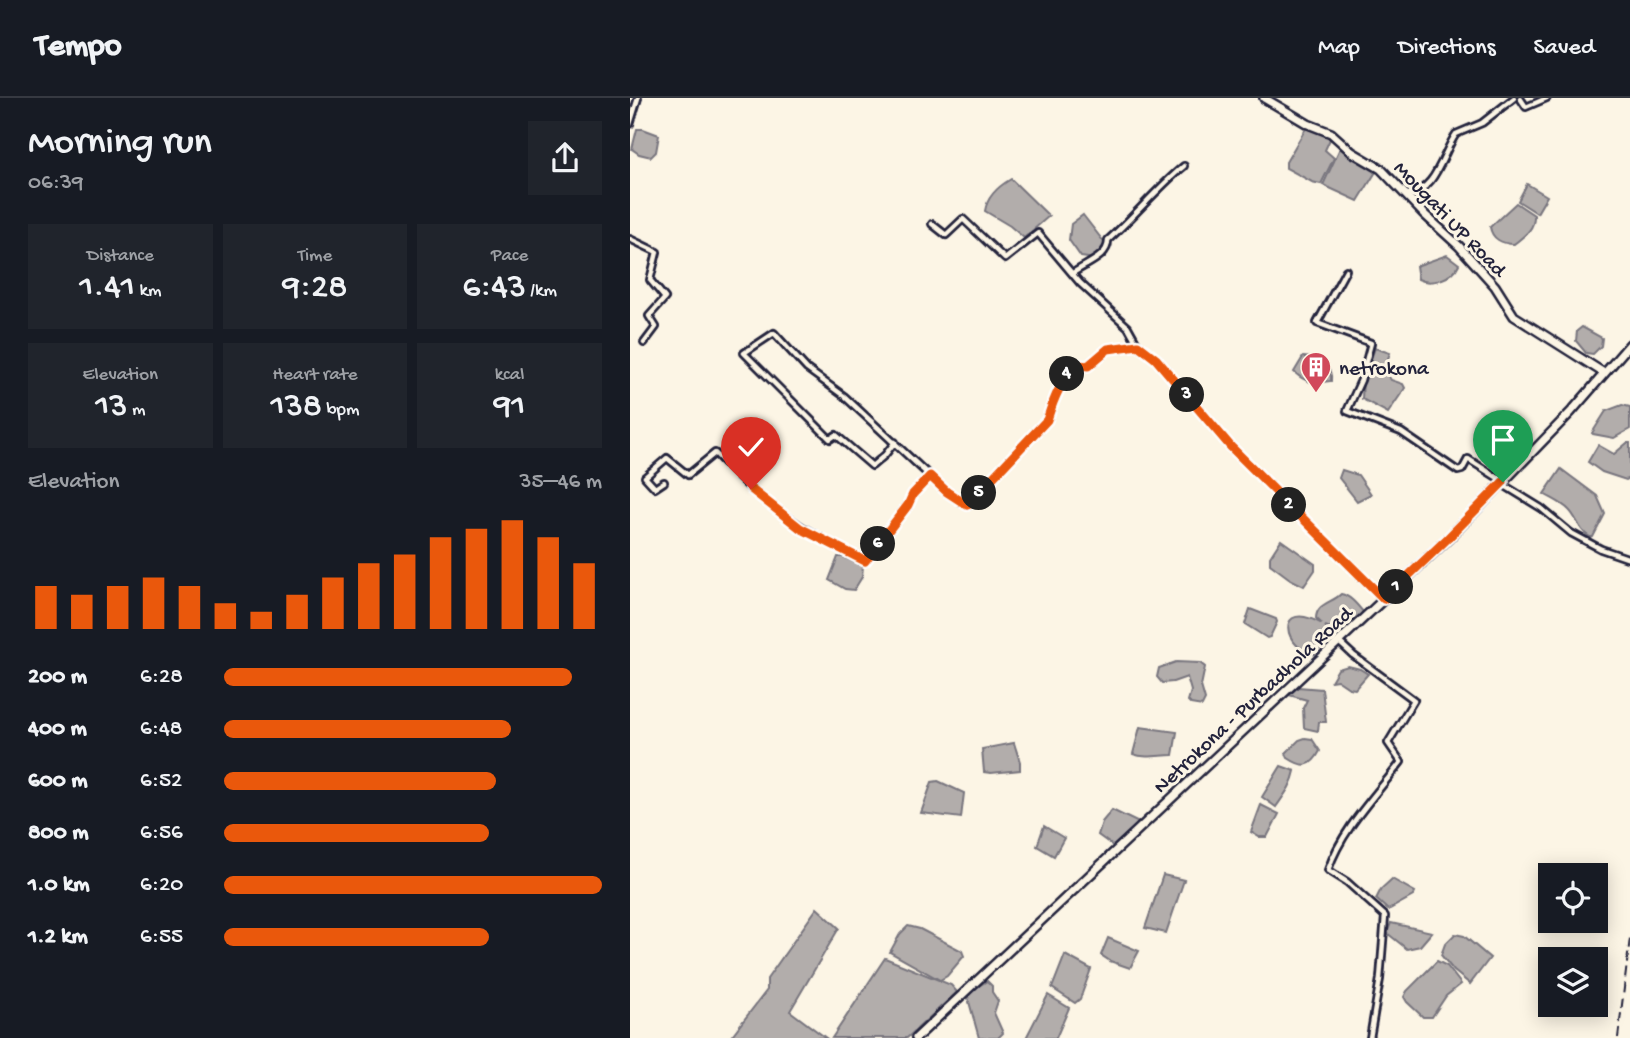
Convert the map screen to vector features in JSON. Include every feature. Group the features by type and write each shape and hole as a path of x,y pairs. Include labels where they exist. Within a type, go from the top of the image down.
{"main road":[{"name":"Mougati UP Road","path":"1264,98 1308,124 1338,137 1352,152 1391,177 1495,286 1514,316 1604,373"},
{"name":"Netrokona - Purbadhola Road","path":"916,1038 1384,599 1571,412 1630,344"}],"street":[{"path":"630,124 638,98"},
{"path":"1406,194 1424,189 1457,134 1488,119 1514,98"},
{"path":"1520,98 1526,107 1547,98"},
{"path":"1073,273 1104,253 1109,246 1108,240 1184,166"},
{"path":"932,224 946,235 962,219 1005,259 1038,233 1073,273 1128,327 1138,345 1156,359 1231,447 1384,599"},
{"path":"630,239 657,252 650,280 665,298 649,316 656,327 644,343"},
{"path":"1346,270 1317,323 1371,343 1361,380 1347,411 1401,432 1458,471 1462,470 1468,459 1541,508 1571,533 1601,550 1630,559"},
{"path":"895,442 872,466 836,435 830,439 744,353 774,333 807,369 844,396 895,442 947,492 967,505 1047,420 1066,375 1079,365 1088,366 1108,349 1138,345"},
{"path":"664,482 655,488 645,477 667,458 688,475 715,453 751,489 800,528 865,561 908,505 913,494 930,476"},
{"path":"1339,642 1413,699 1388,743 1401,762 1348,830 1328,870 1347,882 1385,916 1380,979 1370,1038"}],"shaded area":[{"path":"1306,128 1331,137 1325,150 1334,158 1321,184 1286,168 1286,162"},
{"path":"637,129 659,135 656,152 651,157 632,149"},
{"path":"1340,148 1377,170 1358,201 1323,185"},
{"path":"1011,179 1049,216 1024,238 985,211 994,192"},
{"path":"1527,184 1547,196 1537,213 1518,201"},
{"path":"1516,203 1534,215 1533,224 1514,244 1505,243 1495,238 1490,227"},
{"path":"1083,215 1107,246 1095,259 1081,257 1069,240 1071,224"},
{"path":"1447,255 1459,264 1452,273 1436,281 1418,279 1416,266"},
{"path":"1582,327 1602,338 1601,346 1593,354 1586,353 1576,341 1577,331"},
{"path":"1375,348 1390,353 1384,369 1391,380 1403,384 1405,388 1388,413 1362,399 1363,380"},
{"path":"1303,357 1314,358 1327,366 1331,381 1311,382 1294,372"},
{"path":"1622,405 1630,407 1630,429 1614,438 1592,433 1606,411"},
{"path":"1630,443 1630,478 1626,480 1602,472 1588,462 1598,445 1614,454"},
{"path":"1561,469 1597,496 1605,514 1593,537 1583,531 1572,513 1544,494"},
{"path":"1342,470 1358,475 1371,494 1357,501 1339,478"},
{"path":"1281,540 1315,564 1315,570 1304,586 1270,564 1270,557"},
{"path":"838,557 863,566 862,577 854,590 845,589 829,580"},
{"path":"1341,594 1351,599 1364,613 1337,630 1325,626 1335,640 1319,655 1296,645 1288,628 1290,621 1296,617 1307,617 1322,624 1316,618 1319,609"},
{"path":"1250,609 1276,619 1270,637 1267,638 1245,624"},
{"path":"1176,662 1200,663 1205,667 1201,686 1205,700 1202,706 1188,701 1191,691 1187,677 1162,683 1157,677 1159,668"},
{"path":"1348,666 1368,674 1355,689 1337,680 1331,681 1338,669"},
{"path":"1298,687 1322,689 1326,722 1319,722 1318,731 1304,728 1303,708 1307,700 1289,695"},
{"path":"1140,727 1177,732 1173,755 1148,757 1133,754"},
{"path":"1312,739 1320,751 1313,761 1302,765 1288,758 1286,753 1299,740"},
{"path":"1014,743 1020,770 984,772 982,749"},
{"path":"1281,766 1295,771 1290,786 1276,807 1262,797"},
{"path":"938,781 964,793 961,818 921,813 932,782"},
{"path":"1261,805 1279,814 1267,837 1259,837 1251,832"},
{"path":"1112,810 1139,823 1113,846 1098,835 1102,822"},
{"path":"1044,826 1064,838 1054,856 1037,846"},
{"path":"1163,875 1184,880 1166,933 1145,928"},
{"path":"1392,879 1415,892 1413,896 1388,910 1376,899 1381,889"},
{"path":"817,908 839,928 790,1011 826,1038 730,1038 767,990 767,979"},
{"path":"1391,923 1432,932 1420,946 1407,949 1387,933"},
{"path":"908,926 920,929 962,951 964,956 947,976 940,980 890,952"},
{"path":"1455,934 1464,936 1490,958 1470,984 1454,971 1441,955 1445,944"},
{"path":"1108,938 1139,951 1130,968 1101,955"},
{"path":"1065,955 1091,969 1080,999 1075,1003 1052,988"},
{"path":"885,958 951,985 957,992 907,1038 832,1038"},
{"path":"1437,961 1447,966 1461,984 1446,996 1432,1017 1423,1017 1404,997"},
{"path":"987,981 998,1001 994,1013 1003,1033 998,1038 979,1038 968,998 971,991"},
{"path":"1048,995 1069,1008 1056,1038 1026,1038"}],"railway":[{"path":"1618,1038 1630,938"}],"place":[{"name":"netrokona","path":"1316,394"}],"route":[{"path":"751,489 800,528 865,561 908,505 913,494 930,476 947,492 967,505 1047,420 1066,375 1079,365 1088,366 1108,349 1138,345 1156,359 1231,447 1384,599 1503,482"}]}
